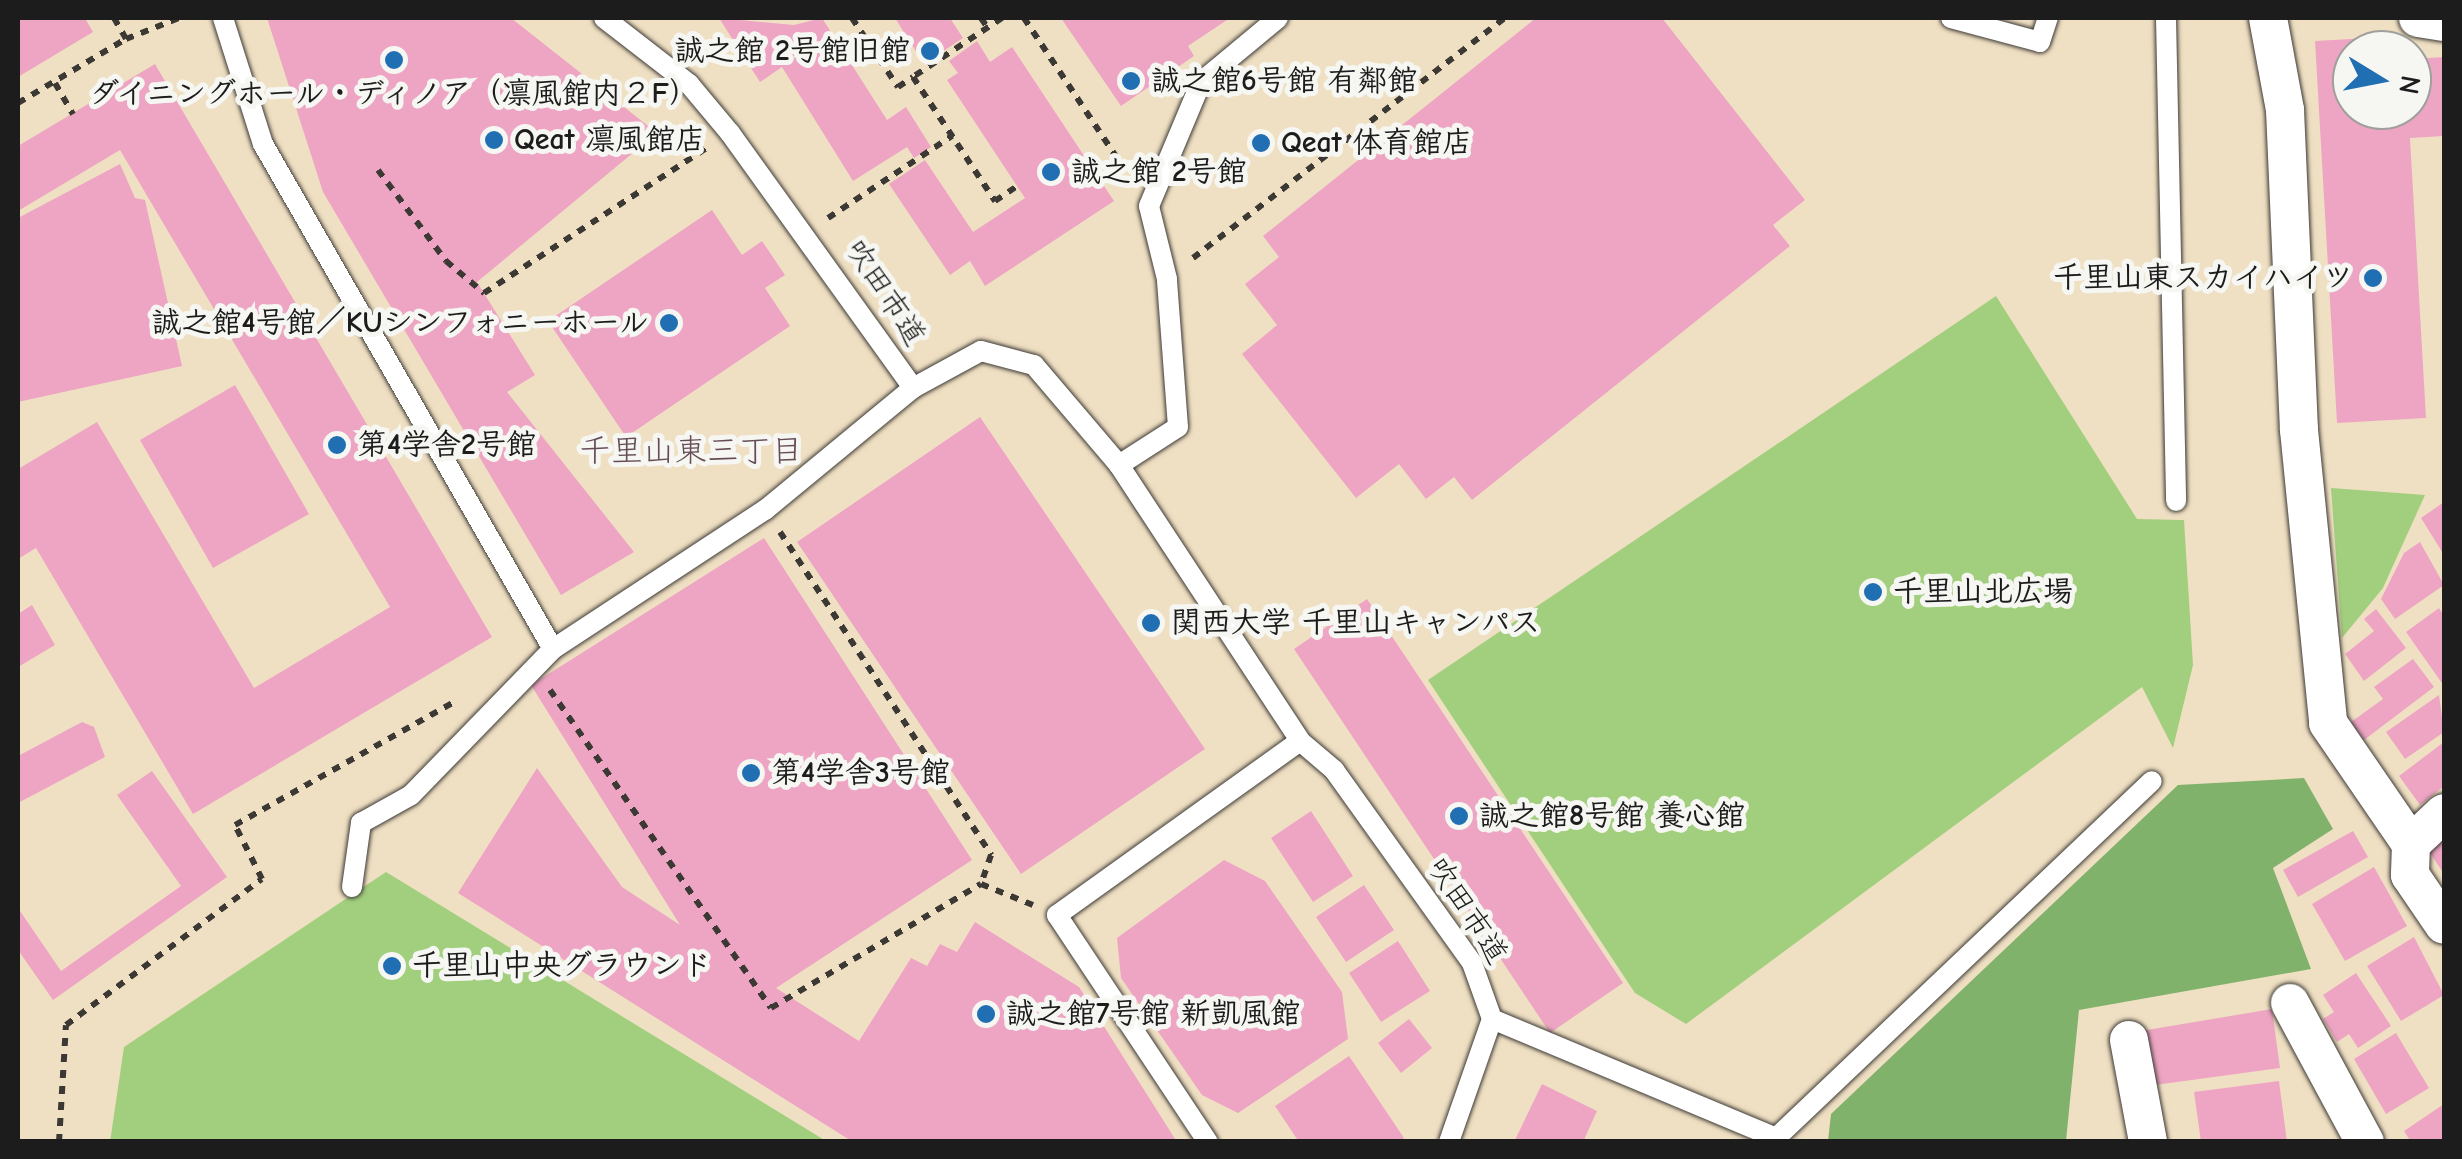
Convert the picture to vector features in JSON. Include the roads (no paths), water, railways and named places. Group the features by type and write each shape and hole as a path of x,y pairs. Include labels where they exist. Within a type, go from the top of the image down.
{"street":[{"path":"2268,18 2285,110 2299,430 2328,724 2411,844 2410,875 2444,924"},
{"path":"2418,18 2444,22"},
{"path":"2411,844 2444,814"},
{"path":"2290,1003 2365,1142"},
{"path":"2129,1040 2148,1142"}],"lane":[{"path":"223,18 263,144 553,648"},
{"name":"吹田市道","path":"604,18 689,84 730,132 912,388 961,354 1022,358 1118,466 1300,740 1334,770 1472,963 1492,1019"},
{"path":"1118,466 1178,427 1167,279 1149,206 1202,82 1278,18"},
{"path":"1951,18 2040,42 2048,18"},
{"path":"2166,18 2176,501"},
{"path":"352,886 360,823 412,795 553,648 765,510 912,388"},
{"path":"1208,1142 1058,914 1300,740"},
{"path":"1449,1142 1492,1019 1776,1138 2152,781"}],"place":[{"name":"誠之館 2号館旧館","path":"930,51"},
{"name":"ダイニングホール・ディノア（凛風館内２F）","path":"394,60"},
{"name":"誠之館6号館 有鄰館","path":"1131,81"},
{"name":"Qeat 凛風館店","path":"494,140"},
{"name":"Qeat 体育館店","path":"1261,143"},
{"name":"誠之館 2号館","path":"1051,172"},
{"name":"千里山東スカイハイツ","path":"2373,278"},
{"name":"誠之館4号館／KUシンフォニーホール","path":"669,323"},
{"name":"第4学舎2号館","path":"337,445"},
{"name":"千里山北広場","path":"1873,592"},
{"name":"関西大学 千里山キャンパス","path":"1151,623"},
{"name":"第4学舎3号館","path":"751,773"},
{"name":"誠之館8号館 養心館","path":"1459,816"},
{"name":"千里山中央グラウンド","path":"392,966"},
{"name":"誠之館7号館 新凱風館","path":"986,1014"}],"district":[{"name":"千里山東三丁目","path":"691,451"}]}
